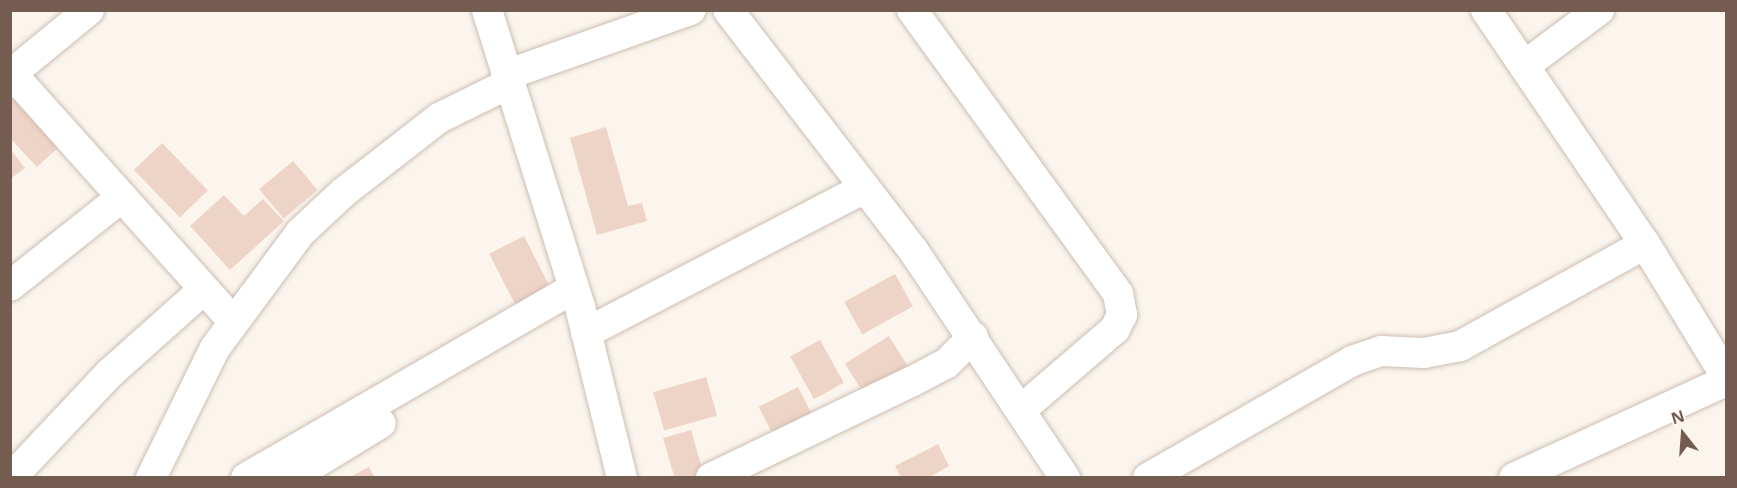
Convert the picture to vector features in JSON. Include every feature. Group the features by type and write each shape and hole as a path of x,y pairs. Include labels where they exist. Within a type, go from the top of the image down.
{"street":[{"path":"89,10 11,74 233,321"},
{"path":"487,10 580,309 622,477"},
{"path":"728,10 864,188 973,337 1023,408 1065,477"},
{"path":"912,10 1118,294 1122,315 1116,329 1023,408"},
{"path":"1486,10 1645,244 1726,376"},
{"path":"1524,66 1599,10"},
{"path":"151,477 215,348 233,321 300,233 344,192 440,118 507,79 690,11"},
{"path":"270,474 580,309 864,188"},
{"path":"10,286 122,196"},
{"path":"1148,477 1352,361 1381,351 1424,353 1460,346 1645,244"},
{"path":"11,477 109,374 204,289"},
{"path":"711,477 913,381 946,363 973,337"},
{"path":"1514,477 1726,381"}],"building":[{"path":"19,94 63,143 37,167 10,138 10,102"},
{"path":"606,127 628,206 642,203 647,221 597,235 570,138"},
{"path":"162,143 208,190 180,218 134,170"},
{"path":"10,149 25,168 10,179"},
{"path":"293,161 317,190 284,218 259,189"},
{"path":"224,195 244,216 263,199 284,221 230,270 190,226"},
{"path":"524,236 552,291 517,309 489,254"},
{"path":"895,274 913,306 862,334 844,302"},
{"path":"889,336 911,371 867,398 845,364"},
{"path":"820,340 844,383 814,399 790,356"},
{"path":"706,377 717,415 664,431 653,392"},
{"path":"798,387 814,419 775,439 759,407"},
{"path":"691,430 704,474 690,478 675,478 663,438"},
{"path":"938,444 949,466 928,478 901,478 895,466"},
{"path":"369,467 375,478 348,478"}]}
